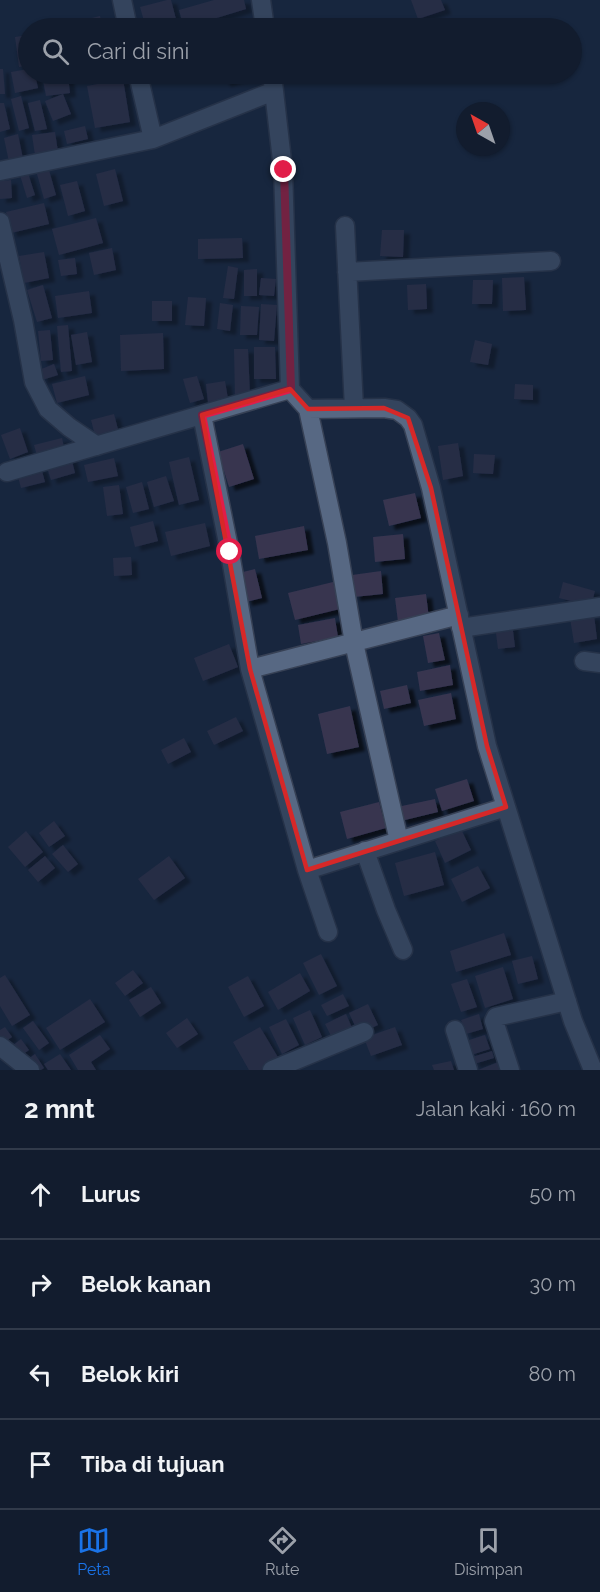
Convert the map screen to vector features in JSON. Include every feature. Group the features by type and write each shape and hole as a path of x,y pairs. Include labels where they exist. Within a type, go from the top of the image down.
{"street":[{"path":"122,0 126,18"},
{"path":"261,0 264,18"},
{"path":"140,84 153,139"},
{"path":"0,171 153,139 269,84"},
{"path":"273,84 284,170 291,389 308,409 337,543 354,643 399,841"},
{"path":"0,222 23,320 34,382 48,410 96,446"},
{"path":"345,226 354,408"},
{"path":"347,272 551,261"},
{"path":"7,472 291,389"},
{"path":"308,409 384,408 397,410 413,425 431,488 487,746 567,1001 593,1070"},
{"path":"202,415 230,552 250,669 307,870 328,932"},
{"path":"250,669 354,643 460,622 600,607"},
{"path":"307,870 506,807"},
{"path":"365,851 403,950"},
{"path":"510,1070 494,1021 496,1017 567,1001"},
{"path":"455,1030 468,1070"},
{"path":"272,1070 364,1032"},
{"path":"0,1046 30,1070"}],"highlighted area":[{"path":"290,389 308,409 384,408 408,418 431,488 487,746 506,807 307,870 250,669 202,415"}],"building":[{"path":"171,0 176,18 143,18 140,7"},
{"path":"214,0 244,0 246,9 217,18 181,18 179,10"},
{"path":"411,0 441,0 445,10 418,18"},
{"path":"15,37 18,37 18,60"},
{"path":"0,69 3,69 5,94 0,94"},
{"path":"18,71 18,84 37,84 38,88 15,93 11,72"},
{"path":"44,84 69,84 70,93 46,96"},
{"path":"124,84 130,122 95,128 87,86"},
{"path":"63,94 71,114 53,121 45,101"},
{"path":"21,96 29,128 19,131 11,99"},
{"path":"40,100 47,129 35,131 28,103"},
{"path":"0,103 4,103 10,129 0,132"},
{"path":"85,126 88,139 67,144 64,131"},
{"path":"55,132 58,152 35,155 32,135"},
{"path":"18,134 23,159 9,162 4,138"},
{"path":"115,169 123,201 104,206 96,174"},
{"path":"49,170 56,195 44,199 37,174"},
{"path":"28,173 35,195 27,198 20,175"},
{"path":"11,180 12,198 0,199 0,181"},
{"path":"77,181 85,211 68,216 60,185"},
{"path":"44,203 49,224 11,233 6,212"},
{"path":"96,218 103,243 59,255 52,229"},
{"path":"382,230 404,230 403,257 380,256"},
{"path":"242,238 243,258 198,259 198,239"},
{"path":"112,248 116,270 94,275 89,253"},
{"path":"44,252 49,278 24,283 19,256"},
{"path":"75,258 77,274 61,276 58,260"},
{"path":"228,266 238,268 234,299 223,298"},
{"path":"257,269 257,296 244,296 244,270"},
{"path":"524,277 526,310 503,311 502,278"},
{"path":"261,278 276,279 274,296 259,295"},
{"path":"473,280 493,280 492,304 472,304"},
{"path":"426,284 427,309 408,310 407,285"},
{"path":"43,285 52,318 37,322 27,290"},
{"path":"89,291 92,313 58,318 55,296"},
{"path":"188,297 206,298 204,326 185,325"},
{"path":"152,301 172,301 172,321 152,321"},
{"path":"220,303 233,305 230,331 217,329"},
{"path":"261,304 277,305 274,341 259,340"},
{"path":"241,306 259,307 257,335 240,335"},
{"path":"68,325 72,371 61,372 57,326"},
{"path":"50,330 53,360 41,361 38,331"},
{"path":"87,332 92,362 76,365 71,335"},
{"path":"163,333 164,369 121,371 120,335"},
{"path":"475,340 492,344 488,365 470,362"},
{"path":"254,347 275,347 276,379 254,379"},
{"path":"234,349 248,349 250,396 235,397"},
{"path":"54,364 58,375 42,380 39,370"},
{"path":"85,376 89,395 57,403 52,384"},
{"path":"197,376 204,399 190,403 183,379"},
{"path":"225,381 228,399 208,402 206,384"},
{"path":"515,384 533,385 533,400 514,399"},
{"path":"114,414 120,437 97,443 91,420"},
{"path":"20,428 28,452 10,459 1,435"},
{"path":"62,438 65,452 38,459 34,445"},
{"path":"458,443 463,476 443,480 438,446"},
{"path":"243,444 254,479 229,487 218,452"},
{"path":"474,454 495,455 493,474 473,473"},
{"path":"71,457 75,473 51,480 46,464"},
{"path":"189,457 199,500 179,505 169,462"},
{"path":"114,458 118,476 88,482 84,465"},
{"path":"41,467 45,482 21,488 17,473"},
{"path":"166,476 174,501 154,507 147,482"},
{"path":"142,482 149,509 133,513 126,487"},
{"path":"119,485 123,514 107,516 103,487"},
{"path":"415,493 421,518 389,526 383,500"},
{"path":"153,521 158,541 135,547 130,527"},
{"path":"205,523 210,546 171,556 165,532"},
{"path":"304,526 308,550 259,559 255,536"},
{"path":"403,534 405,559 375,562 373,537"},
{"path":"131,557 132,575 114,576 113,558"},
{"path":"255,569 262,598 246,602 239,573"},
{"path":"381,571 383,594 354,597 352,575"},
{"path":"333,582 340,609 295,620 288,593"},
{"path":"563,582 595,591 591,606 559,598"},
{"path":"426,594 429,618 398,622 395,598"},
{"path":"594,615 597,639 574,643 570,618"},
{"path":"335,618 338,637 301,644 298,625"},
{"path":"512,623 515,647 498,649 495,625"},
{"path":"439,633 445,660 428,663 423,636"},
{"path":"229,644 238,667 203,681 194,658"},
{"path":"450,665 453,685 420,691 417,672"},
{"path":"407,685 411,703 384,709 380,691"},
{"path":"451,693 456,719 424,726 418,700"},
{"path":"350,706 359,747 327,754 318,714"},
{"path":"236,717 243,731 214,745 207,731"},
{"path":"184,738 191,752 168,764 161,750"},
{"path":"467,779 474,801 442,811 435,789"},
{"path":"435,799 438,812 401,821 397,807"},
{"path":"379,802 386,828 347,839 340,812"},
{"path":"54,821 65,836 49,847 39,833"},
{"path":"461,829 471,850 445,863 435,841"},
{"path":"26,831 43,852 25,867 8,847"},
{"path":"63,845 78,864 68,872 52,854"},
{"path":"435,852 444,885 404,896 395,863"},
{"path":"45,856 55,868 38,882 28,870"},
{"path":"169,856 185,878 154,900 138,879"},
{"path":"478,866 490,888 462,902 451,879"},
{"path":"504,933 511,955 456,972 450,951"},
{"path":"321,954 337,986 319,995 303,963"},
{"path":"532,956 538,979 518,984 512,961"},
{"path":"503,967 513,999 485,1008 475,976"},
{"path":"133,970 143,983 125,996 115,983"},
{"path":"300,973 310,991 278,1010 268,992"},
{"path":"5,975 30,1015 12,1026 0,1006 0,978"},
{"path":"248,976 264,1006 244,1017 228,987"},
{"path":"467,979 477,1007 461,1012 451,984"},
{"path":"151,987 161,1003 140,1017 129,1000"},
{"path":"343,994 349,1006 327,1016 321,1005"},
{"path":"90,999 105,1022 60,1050 46,1028"},
{"path":"368,1004 378,1025 359,1034 349,1013"},
{"path":"310,1010 322,1037 305,1045 293,1018"},
{"path":"346,1014 353,1030 333,1040 325,1024"},
{"path":"479,1014 483,1029 466,1034 461,1020"},
{"path":"187,1018 198,1034 177,1048 166,1033"},
{"path":"286,1019 299,1045 282,1054 269,1027"},
{"path":"33,1021 49,1043 39,1050 23,1028"},
{"path":"5,1027 12,1037 0,1045 0,1030"},
{"path":"260,1027 279,1059 261,1070 249,1070 233,1042"},
{"path":"395,1027 402,1045 371,1056 364,1038"},
{"path":"100,1035 110,1049 91,1062 96,1070 78,1070 69,1055"},
{"path":"485,1035 490,1049 471,1055 466,1041"},
{"path":"21,1039 29,1050 18,1058 11,1047"},
{"path":"492,1051 494,1058 474,1064 472,1057"},
{"path":"35,1054 44,1068 41,1070 33,1070 27,1060"},
{"path":"60,1054 71,1070 48,1070 44,1064"},
{"path":"451,1061 454,1070 434,1070 432,1065"},
{"path":"501,1061 501,1070 478,1070"}],"route":[{"path":"230,552 202,415 291,389 284,170"}]}
